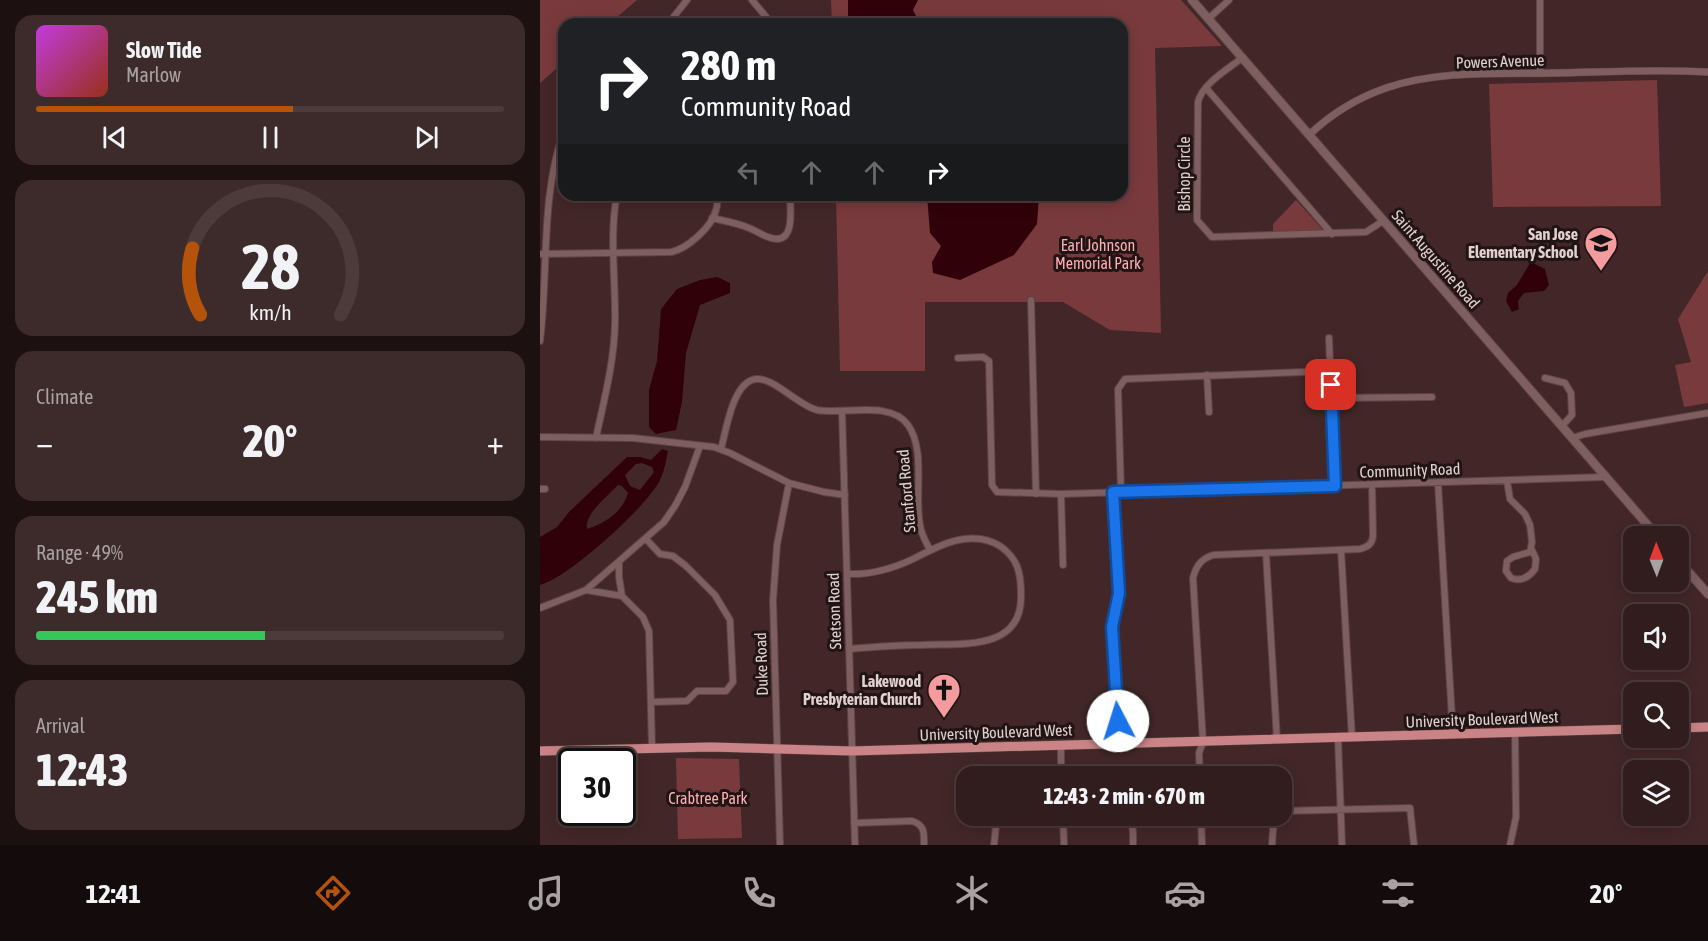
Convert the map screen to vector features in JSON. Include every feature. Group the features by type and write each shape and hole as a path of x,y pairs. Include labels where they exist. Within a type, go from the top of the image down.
{"main road":[{"name":"Saint Augustine Road","path":"1192,0 1648,526"},
{"path":"1689,572 1708,594"},
{"path":"1689,728 1708,727"},
{"name":"University Boulevard West","path":"540,751 711,747 852,751 1623,729"}],"street":[{"path":"673,18 687,0"},
{"path":"752,0 767,18"},
{"path":"1208,19 1229,0"},
{"path":"1540,0 1540,73"},
{"path":"1242,58 1206,88 1332,234"},
{"name":"Powers Avenue","path":"1309,135 1341,110 1388,87 1437,77 1540,73 1708,72"},
{"name":"Bishop Circle","path":"1206,88 1198,102 1197,220 1212,237 1366,232 1383,221"},
{"path":"540,341 543,189 553,151 558,141"},
{"path":"596,438 613,355 614,223 616,201"},
{"path":"541,254 615,254 680,250 693,241 712,218 717,201"},
{"path":"712,218 748,227 771,238 780,239 787,234 790,227 790,201"},
{"path":"1031,300 1036,494"},
{"path":"1329,338 1335,486"},
{"name":"Community Road","path":"958,358 983,357 989,361 992,476 994,490 997,492 1061,494 1605,477"},
{"path":"1121,492 1118,407 1120,384 1129,378 1330,371"},
{"path":"1207,375 1209,412"},
{"path":"1545,378 1565,383 1569,387 1573,404 1572,415 1562,426"},
{"name":"Stanford Road","path":"720,449 735,398 751,380 762,379 770,382 798,402 819,410 889,412 898,416 907,423 915,438 920,526 930,550"},
{"path":"1331,398 1431,397"},
{"name":"Stetson Road","path":"842,411 855,845"},
{"path":"1572,438 1708,413"},
{"path":"540,437 633,438 720,449 789,483 844,495"},
{"path":"540,608 586,590 664,522 685,487 700,446"},
{"path":"1507,481 1510,499 1528,518 1532,534 1532,550 1536,560 1535,569 1526,578 1511,578 1506,571 1507,561 1532,550"},
{"name":"Duke Road","path":"780,845 774,586 777,545 789,483"},
{"path":"1438,483 1453,735"},
{"path":"1200,766 1199,753 1203,742 1193,578 1195,570 1202,560 1213,555 1366,548 1372,541 1372,485"},
{"path":"1113,492 1119,593 1112,634 1120,744"},
{"path":"1061,494 1063,565"},
{"path":"646,539 660,554 673,555 715,595 730,621 732,630 733,682 726,691 697,691 687,702 651,702"},
{"path":"847,574 885,570 912,560 943,544 962,539 982,539 1000,546 1012,558 1021,578 1020,608 1010,628 996,639 977,643 889,645 849,649"},
{"path":"1341,550 1352,738"},
{"path":"1266,553 1277,740"},
{"path":"619,562 622,596"},
{"path":"586,590 622,596 643,617 648,626 652,748"},
{"path":"1510,845 1516,817 1515,733"},
{"path":"1338,738 1342,845"},
{"path":"1061,745 1061,766"},
{"path":"1292,812 1410,808 1414,845"},
{"path":"854,823 912,821 918,823 924,830 924,845"},
{"path":"994,845 996,826"},
{"path":"1063,826 1064,845"},
{"path":"1131,826 1133,845"},
{"path":"1201,826 1202,845"},
{"path":"1272,845 1273,826"}],"green space":[{"path":"540,0 637,0 616,18 558,18 558,67 540,83"},
{"name":"Earl Johnson Memorial Park","path":"831,0 1181,0 1222,46 1155,48 1161,333 1110,330 1063,302 925,302 925,371 840,371 836,201 1128,201 1128,18 832,18"},
{"path":"1657,80 1661,206 1493,207 1489,84"},
{"path":"1296,200 1323,230 1273,232 1273,224"},
{"path":"1708,271 1708,403 1684,407 1675,365 1691,362 1678,319"},
{"name":"Crabtree Park","path":"676,758 739,759 742,838 678,839"}],"shaded area":[{"path":"848,0 918,0 913,10 917,18 848,18"},
{"path":"927,201 1039,201 1037,224 1014,255 960,280 933,273 932,262 941,246 930,233"},
{"path":"1530,263 1545,269 1549,285 1544,291 1524,293 1518,301 1519,309 1512,312 1506,301 1508,293 1517,285"},
{"path":"717,277 730,283 730,293 700,305 686,353 682,402 676,430 656,434 649,427 649,390 657,361 661,309 677,289 700,280"},
{"path":"662,449 668,451 664,471 651,494 622,525 586,556 553,580 540,585 540,537 557,527 569,512 627,457 651,460","holes":["642,463 652,467 654,472 640,490 630,486 625,475 636,464","618,485 628,493 622,506 600,524 587,529 587,523 593,511"]}],"place":[{"name":"San Jose Elementary School","path":"1601,272"},
{"name":"Lakewood Presbyterian Church","path":"944,719"}],"route":[{"path":"1118,721 1112,627 1119,593 1113,492 1335,486 1331,385"}]}
